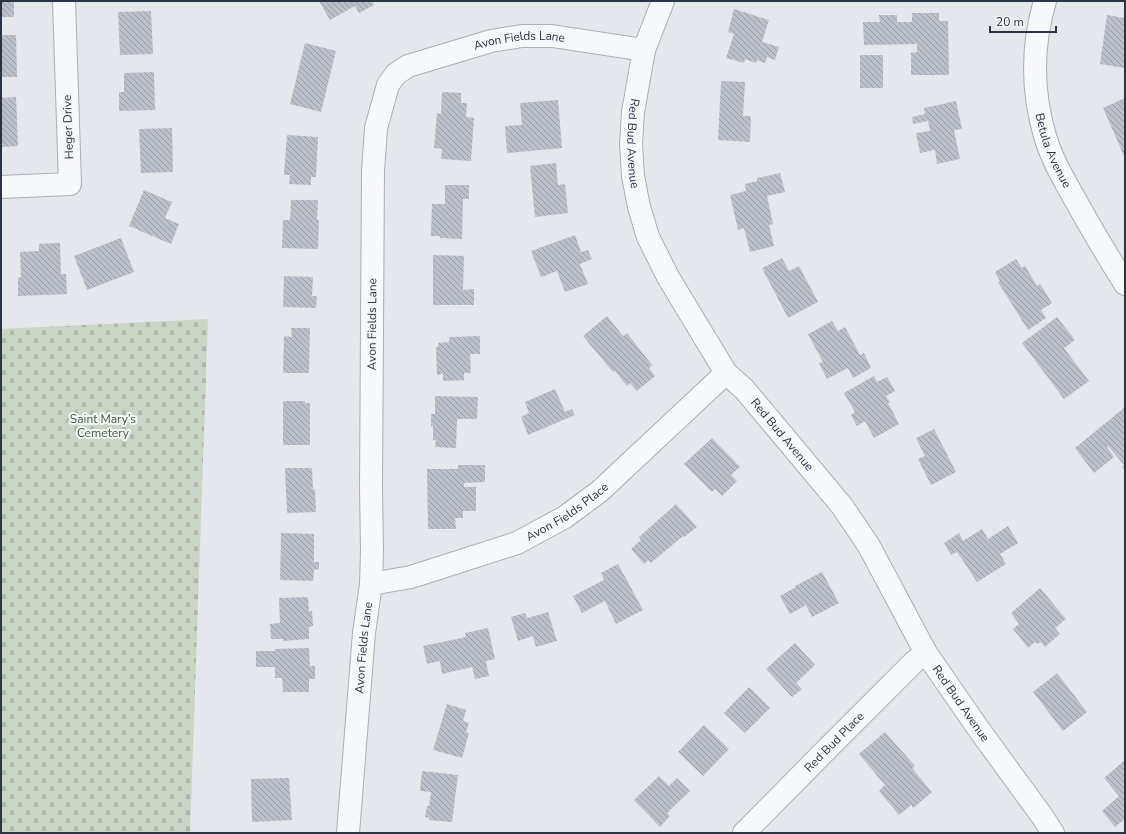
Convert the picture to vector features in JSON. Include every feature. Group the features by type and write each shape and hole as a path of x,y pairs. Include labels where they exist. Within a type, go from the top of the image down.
{"street":[{"name":"Heger Drive","path":"1,187 70,184 64,1"},
{"name":"Red Bud Avenue","path":"663,1 644,50 634,112 631,144 633,176 638,207 648,237 668,277 726,373 744,389 842,506 869,546 926,653 1053,833"},
{"name":"Betula Avenue","path":"1045,1 1040,16 1035,46 1035,77 1038,108 1045,137 1057,165 1095,236 1125,284"},
{"name":"Avon Fields Lane","path":"348,833 364,633 371,584 373,171 376,128 388,85 396,74 408,66 491,41 522,36 552,36 644,50"},
{"name":"Avon Fields Place","path":"371,584 411,577 517,543 565,517 600,491 726,373"},
{"name":"Red Bud Place","path":"744,833 837,738 914,662 926,653"}],"green space":[{"name":"Saint Mary’s Cemetery","path":"208,319 190,833 1,833 1,329"}],"building":[{"path":"1,1 14,1 14,17 1,17"},
{"path":"319,1 372,1 374,5 359,13 355,6 330,20"},
{"path":"734,9 769,20 762,42 779,47 775,60 767,57 765,63 757,60 756,63 745,59 744,63 726,58 734,34 728,32"},
{"path":"151,11 153,54 120,55 118,12"},
{"path":"912,13 939,13 939,21 948,21 949,75 911,75 911,53 917,52 917,44 864,45 863,22 880,22 879,15 897,15 897,22 912,22"},
{"path":"1107,15 1125,18 1125,68 1100,64"},
{"path":"1,35 16,35 17,77 1,77"},
{"path":"305,43 336,51 321,112 290,104"},
{"path":"860,55 883,55 883,88 860,88"},
{"path":"154,72 155,110 119,111 119,92 124,92 124,73"},
{"path":"721,81 745,82 743,116 751,116 750,142 718,140"},
{"path":"442,92 461,93 461,103 467,103 466,117 474,118 471,161 441,159 442,149 434,148 437,113 441,114"},
{"path":"16,97 18,146 1,147 1,98"},
{"path":"1125,98 1125,158 1103,108"},
{"path":"558,100 562,148 507,153 505,126 522,125 520,103"},
{"path":"956,101 962,129 954,130 960,159 937,164 935,150 920,153 916,133 930,131 928,121 913,124 912,117 925,114 924,108"},
{"path":"172,128 173,172 141,173 139,129"},
{"path":"287,135 318,137 316,177 311,177 311,185 289,184 290,175 284,175"},
{"path":"556,163 558,185 565,184 568,213 535,217 530,166"},
{"path":"780,173 785,192 767,196 773,224 769,225 774,246 750,252 744,228 738,230 730,195 746,191 745,184 757,181 757,178"},
{"path":"445,185 469,185 469,199 463,199 462,239 431,236 432,204 445,204"},
{"path":"144,190 172,202 165,218 179,224 171,244 129,226"},
{"path":"291,200 318,200 318,249 282,248 283,220 290,220"},
{"path":"575,235 581,252 588,250 592,259 580,264 588,284 565,292 557,271 541,277 531,251"},
{"path":"121,238 134,272 87,290 74,256"},
{"path":"60,243 61,274 66,274 67,294 18,296 18,278 21,277 20,252 39,251 39,244"},
{"path":"433,255 464,256 463,290 474,289 474,305 433,305"},
{"path":"782,258 789,271 799,266 818,302 788,318 762,268"},
{"path":"1016,259 1022,268 1025,266 1037,286 1040,284 1052,303 1041,310 1046,318 1028,330 998,282 1000,281 995,272"},
{"path":"284,276 313,277 312,296 317,296 316,308 283,307"},
{"path":"607,316 623,336 627,333 652,365 649,368 655,376 637,391 630,383 627,386 615,371 613,372 583,336"},
{"path":"1057,317 1075,340 1064,348 1089,381 1064,399 1022,343"},
{"path":"832,321 838,331 845,327 860,355 864,353 871,368 853,378 848,368 827,379 819,363 823,362 808,334"},
{"path":"291,328 310,328 309,373 283,373 284,336 292,337"},
{"path":"480,336 480,354 470,354 471,373 464,373 464,380 443,381 443,374 437,375 436,347 438,347 438,343 449,342 449,337"},
{"path":"874,376 877,382 887,377 895,391 886,396 899,424 874,438 865,421 857,426 851,415 855,412 844,393"},
{"path":"555,389 565,412 572,409 575,415 528,435 521,417 529,413 525,402"},
{"path":"435,396 478,397 477,419 457,419 456,448 435,447 436,440 433,440 431,414 435,414"},
{"path":"283,401 305,401 305,403 310,403 310,445 283,445"},
{"path":"1125,407 1125,471 1122,467 1124,465 1108,446 1107,447 1114,457 1094,473 1075,448"},
{"path":"934,429 956,472 931,485 918,459 925,456 916,438"},
{"path":"712,438 740,467 731,475 737,481 722,496 715,489 712,492 684,464"},
{"path":"458,465 485,465 485,482 464,483 464,487 476,487 476,511 463,511 463,518 455,518 456,529 428,529 427,469 458,469"},
{"path":"285,468 312,468 316,512 287,513"},
{"path":"676,504 697,527 684,537 683,536 651,563 648,560 644,564 631,549 641,540 639,537"},
{"path":"1008,526 1018,543 1000,554 1006,564 977,582 957,552 951,555 944,543 959,533 963,541 982,529 988,539"},
{"path":"281,533 314,534 314,562 319,562 319,569 314,570 313,581 280,580"},
{"path":"618,564 643,610 616,624 605,601 582,613 573,596 604,580 601,573"},
{"path":"822,572 839,603 812,617 806,605 790,614 780,596 796,587 795,586"},
{"path":"1040,588 1066,619 1055,628 1060,634 1045,647 1041,642 1037,644 1035,642 1028,648 1013,629 1019,624 1011,613"},
{"path":"308,597 309,612 312,611 313,626 309,627 309,639 283,641 283,639 271,639 270,624 280,623 279,598"},
{"path":"548,612 557,641 536,647 533,636 518,641 511,617 525,613 527,618"},
{"path":"488,628 495,659 486,661 489,676 475,679 472,667 442,674 440,661 427,664 423,646 466,637 465,633"},
{"path":"795,643 815,665 796,683 802,689 792,697 766,669"},
{"path":"309,648 310,666 315,666 315,679 309,679 309,692 283,692 282,678 275,678 275,667 256,667 256,651"},
{"path":"1057,673 1087,712 1063,731 1033,692"},
{"path":"749,687 770,708 745,733 724,713"},
{"path":"447,704 466,710 463,721 469,723 466,732 469,733 462,758 433,750"},
{"path":"704,725 729,749 703,776 678,752"},
{"path":"885,732 915,766 912,768 932,792 913,808 911,805 899,815 879,791 885,785 859,754"},
{"path":"1125,760 1125,819 1115,827 1102,811 1119,796 1104,778"},
{"path":"422,771 458,775 452,822 429,820 430,818 425,817 427,806 429,806 431,792 420,791"},
{"path":"659,776 669,786 677,778 690,791 667,813 670,816 660,827 634,800"},
{"path":"289,778 292,820 252,822 251,779"}]}
